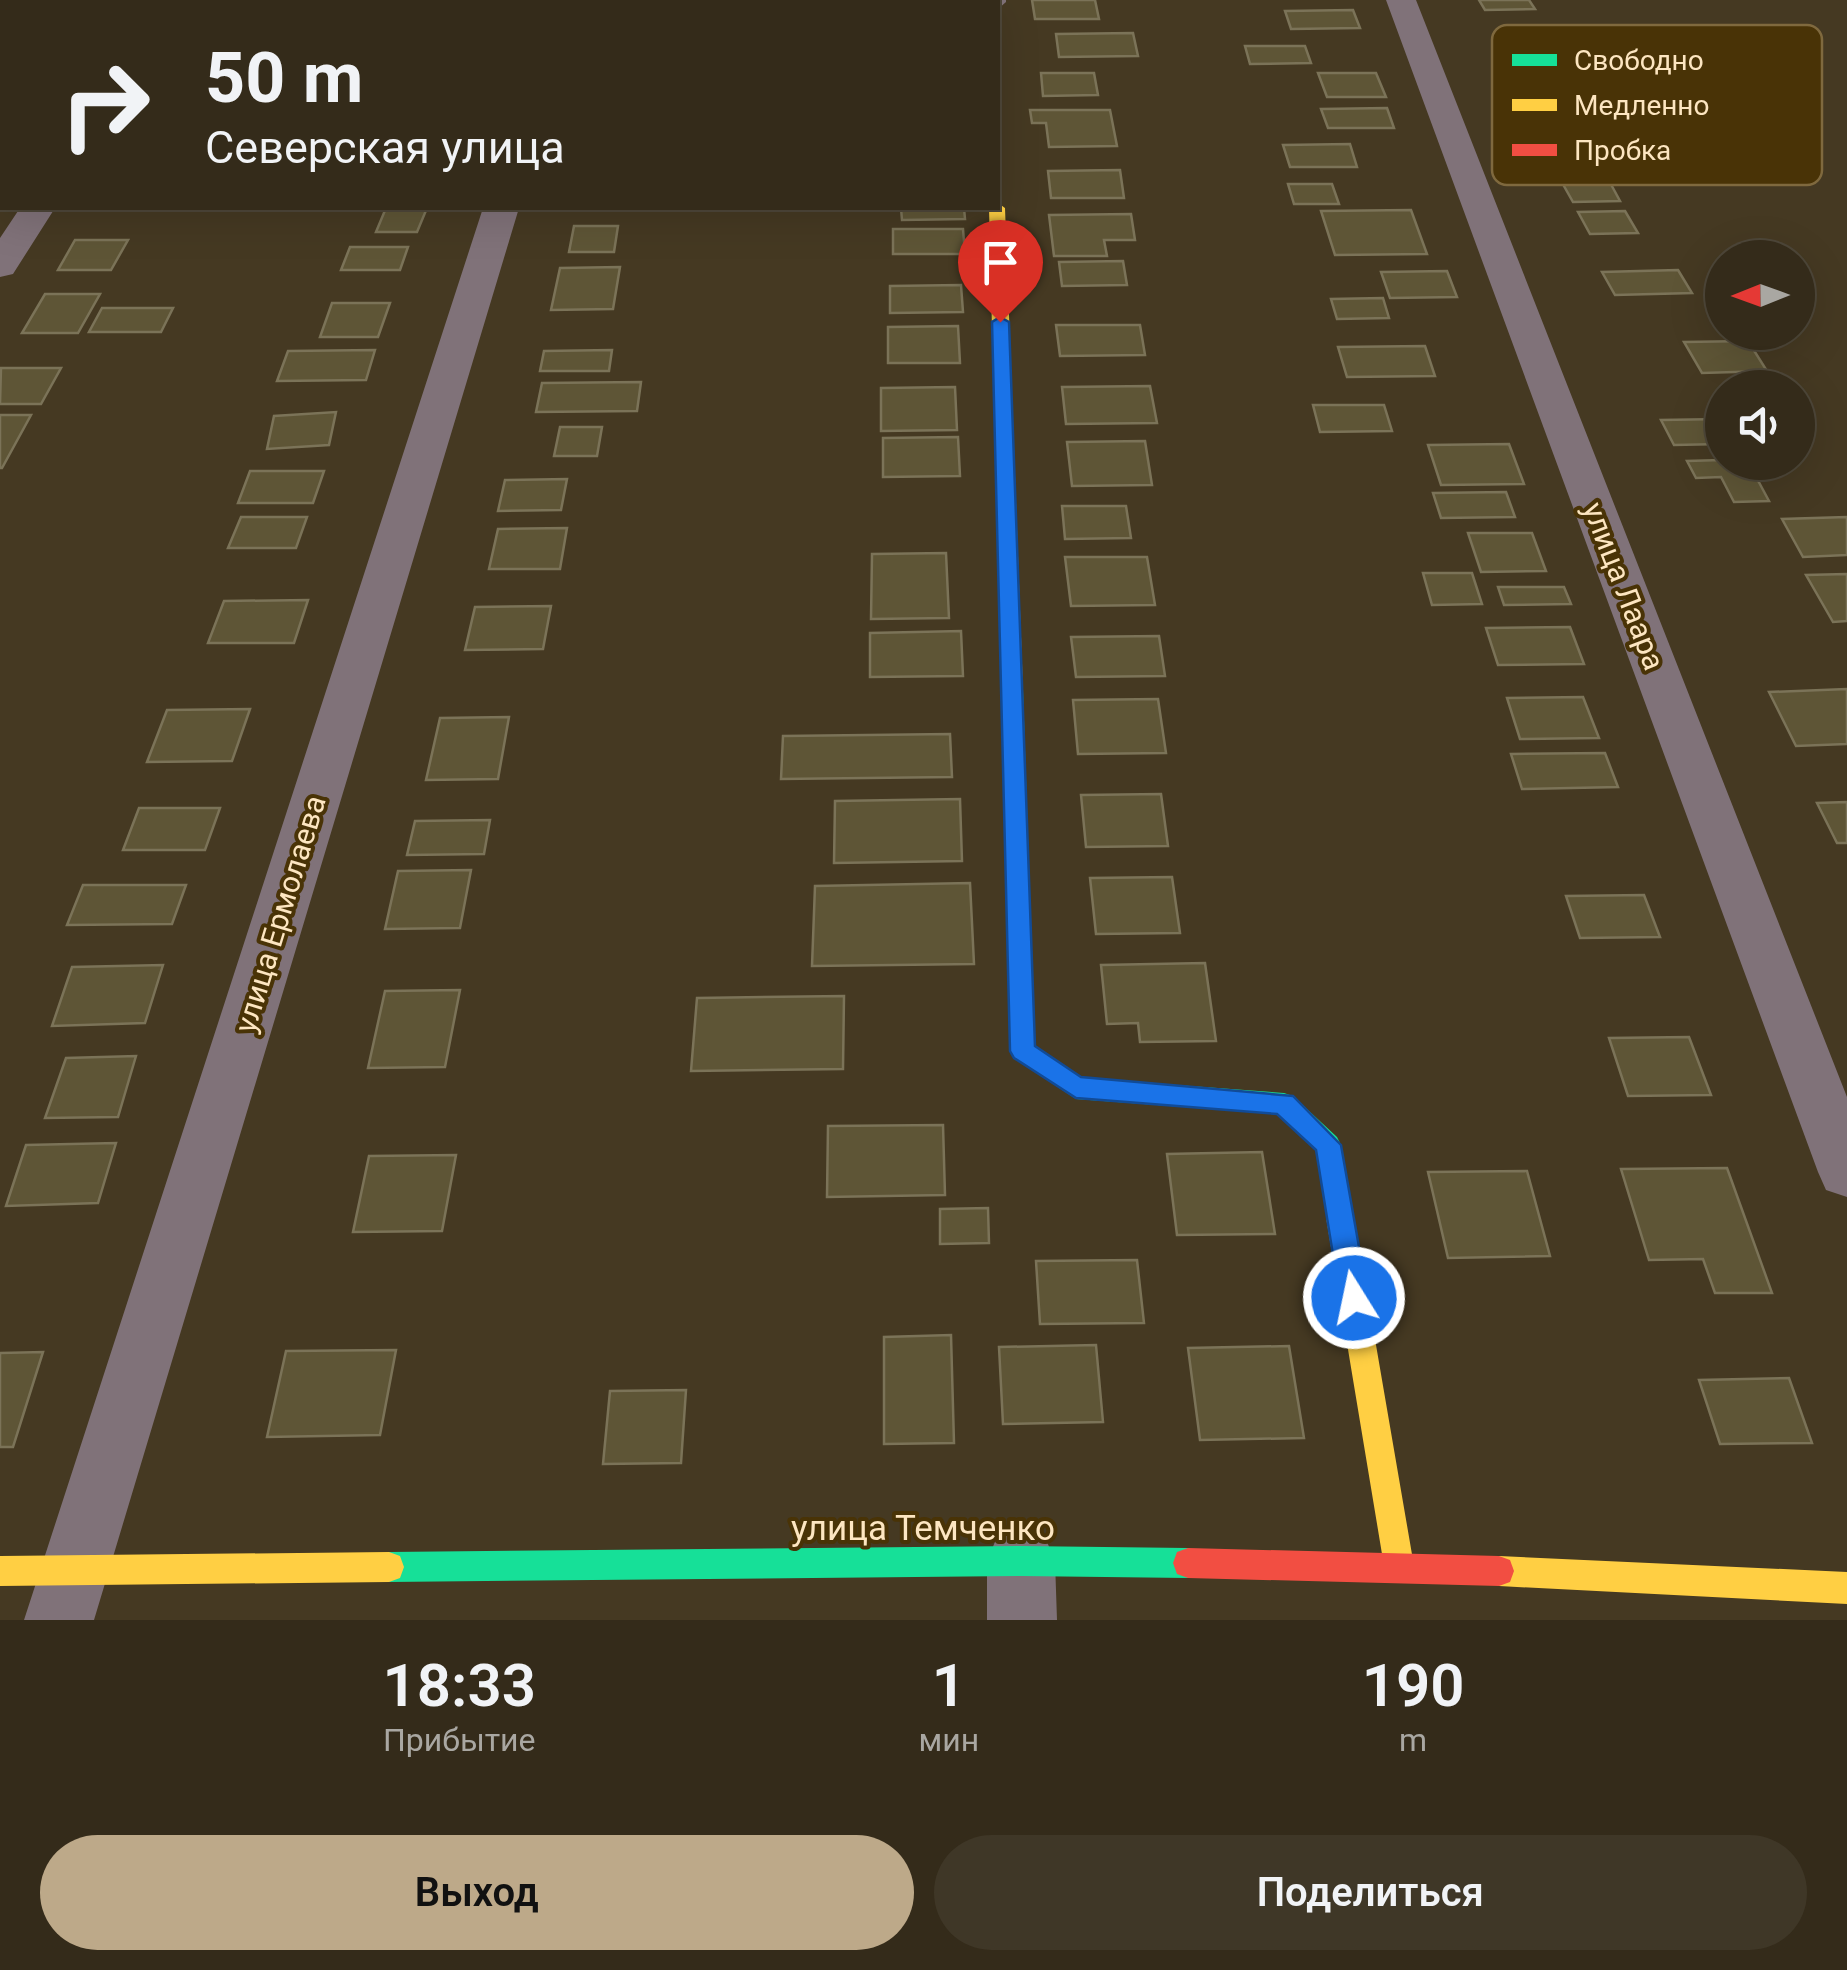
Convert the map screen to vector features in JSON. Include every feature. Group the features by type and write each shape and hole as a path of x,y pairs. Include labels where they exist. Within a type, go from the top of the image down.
{"street":[{"name":"улица Лаара","path":"1401,0 1847,1172"},
{"path":"0,266 36,210"},
{"name":"улица Ермолаева","path":"66,1596 500,210"},
{"path":"997,210 1023,1051 1076,1088 1284,1104 1328,1145 1399,1566"},
{"name":"улица Темченко","path":"0,1571 66,1596 1022,1591 1399,1566 1847,1588"}],"building":[{"path":"1032,0 1095,0 1099,19 1035,19"},
{"path":"1479,0 1529,0 1535,9 1485,10"},
{"path":"1353,10 1360,28 1291,29 1285,11"},
{"path":"1133,33 1138,56 1059,57 1056,34"},
{"path":"1245,46 1305,46 1311,63 1250,64"},
{"path":"1041,73 1094,73 1098,95 1043,96"},
{"path":"1318,73 1376,73 1386,97 1327,97"},
{"path":"1387,108 1394,128 1328,128 1321,109"},
{"path":"1030,110 1110,110 1117,146 1049,147 1046,123 1032,123"},
{"path":"1350,144 1357,167 1290,167 1283,145"},
{"path":"1120,170 1124,198 1051,198 1048,171"},
{"path":"1288,184 1332,184 1339,204 1294,204"},
{"path":"1563,185 1611,185 1620,201 1573,202"},
{"path":"385,210 426,210 417,232 376,232"},
{"path":"901,210 964,210 965,219 902,220"},
{"path":"1411,210 1427,254 1335,255 1321,211"},
{"path":"1625,211 1638,233 1590,234 1578,212"},
{"path":"1131,214 1135,240 1104,240 1107,256 1054,256 1049,215"},
{"path":"574,226 618,226 614,252 569,252"},
{"path":"893,229 963,229 965,254 893,254"},
{"path":"75,240 128,240 111,270 58,270"},
{"path":"350,247 408,247 400,270 341,270"},
{"path":"1123,261 1127,285 1062,286 1059,262"},
{"path":"620,267 613,309 551,310 560,268"},
{"path":"1678,270 1692,293 1615,295 1602,272"},
{"path":"1447,271 1457,297 1390,298 1381,272"},
{"path":"961,285 963,312 890,313 890,286"},
{"path":"45,294 100,294 78,333 22,333"},
{"path":"1383,298 1389,318 1337,319 1331,299"},
{"path":"332,303 390,303 378,337 320,337"},
{"path":"102,308 173,308 161,332 89,332"},
{"path":"1056,325 1140,325 1145,355 1060,356"},
{"path":"958,326 960,363 888,363 888,327"},
{"path":"1684,342 1705,342 1705,350 1754,350 1766,370 1702,373"},
{"path":"1425,346 1435,376 1347,377 1338,347"},
{"path":"375,350 366,380 277,381 288,351"},
{"path":"612,350 609,371 540,371 544,351"},
{"path":"1,368 61,368 41,404 0,404"},
{"path":"641,382 637,411 536,412 542,383"},
{"path":"1150,386 1157,423 1066,424 1062,387"},
{"path":"955,387 957,430 881,431 881,388"},
{"path":"1313,405 1384,405 1392,431 1320,432"},
{"path":"336,412 329,445 267,449 274,416"},
{"path":"0,415 31,415 2,468 0,468"},
{"path":"1705,419 1705,444 1674,445 1661,420"},
{"path":"560,427 602,427 597,456 554,456"},
{"path":"958,437 960,476 883,477 883,438"},
{"path":"1145,441 1152,485 1072,486 1067,442"},
{"path":"1509,444 1524,484 1441,485 1428,445"},
{"path":"1705,460 1705,478 1696,478 1687,461"},
{"path":"250,471 324,471 313,503 238,503"},
{"path":"567,479 561,510 498,511 505,480"},
{"path":"1723,480 1758,480 1769,501 1734,502"},
{"path":"1506,492 1515,517 1441,518 1433,493"},
{"path":"1062,506 1126,506 1131,538 1065,539"},
{"path":"241,517 307,517 296,548 228,548"},
{"path":"1847,517 1847,555 1803,557 1782,519"},
{"path":"567,528 560,569 489,569 498,529"},
{"path":"1468,533 1532,533 1546,571 1481,572"},
{"path":"946,553 949,618 871,619 872,554"},
{"path":"1065,557 1147,557 1155,605 1071,606"},
{"path":"1423,573 1472,573 1482,604 1432,605"},
{"path":"1847,574 1847,621 1833,622 1806,575"},
{"path":"1498,587 1564,587 1571,604 1504,605"},
{"path":"308,600 294,643 208,643 224,601"},
{"path":"551,606 543,649 465,650 475,607"},
{"path":"1570,627 1584,664 1498,665 1486,628"},
{"path":"961,631 963,676 870,677 870,633"},
{"path":"1159,636 1165,676 1076,677 1071,637"},
{"path":"1847,689 1847,744 1796,746 1769,692"},
{"path":"1583,697 1599,738 1520,739 1507,698"},
{"path":"1158,699 1166,753 1078,754 1073,700"},
{"path":"250,709 232,761 147,762 167,710"},
{"path":"509,717 498,779 426,780 440,718"},
{"path":"950,734 952,777 781,779 783,736"},
{"path":"1605,753 1618,787 1522,789 1511,754"},
{"path":"1161,794 1168,846 1086,847 1081,795"},
{"path":"960,799 962,861 834,863 835,801"},
{"path":"1847,802 1847,843 1837,843 1817,803"},
{"path":"139,808 220,808 205,850 123,850"},
{"path":"490,820 484,854 407,855 415,821"},
{"path":"471,870 460,928 385,929 398,871"},
{"path":"1172,877 1180,933 1096,934 1090,878"},
{"path":"970,883 974,964 812,966 815,886"},
{"path":"83,885 186,885 172,924 67,925"},
{"path":"1644,895 1660,937 1580,938 1566,896"},
{"path":"1205,963 1216,1041 1140,1042 1138,1023 1107,1024 1101,965"},
{"path":"163,965 145,1023 52,1026 72,967"},
{"path":"460,990 445,1067 368,1068 385,991"},
{"path":"844,996 843,1069 691,1071 697,998"},
{"path":"1689,1037 1711,1095 1628,1096 1609,1038"},
{"path":"136,1056 118,1117 45,1118 66,1058"},
{"path":"943,1125 945,1195 827,1197 828,1126"},
{"path":"116,1143 98,1203 6,1206 26,1145"},
{"path":"1262,1152 1275,1234 1177,1235 1167,1154"},
{"path":"456,1155 442,1231 353,1232 369,1156"},
{"path":"1727,1168 1772,1293 1715,1293 1703,1259 1649,1260 1621,1169"},
{"path":"1527,1171 1550,1256 1448,1258 1428,1172"},
{"path":"988,1208 989,1243 940,1244 940,1209"},
{"path":"1137,1260 1144,1323 1040,1324 1036,1261"},
{"path":"951,1335 954,1443 884,1444 884,1337"},
{"path":"1096,1345 1103,1422 1003,1424 999,1347"},
{"path":"1289,1346 1304,1438 1200,1440 1188,1348"},
{"path":"396,1350 380,1435 267,1437 286,1351"},
{"path":"43,1352 13,1447 0,1447 0,1353"},
{"path":"1789,1378 1812,1443 1720,1444 1699,1380"},
{"path":"686,1390 681,1463 603,1464 610,1391"}],"traffic: fast":[{"path":"1012,690 1023,1051 1076,1088 1284,1104 1328,1145 1340,1217"},
{"path":"389,1567 1188,1563"}],"traffic: slow":[{"path":"997,210 1012,690"},
{"path":"1340,1217 1399,1566"},
{"path":"0,1571 389,1567"},
{"path":"1499,1571 1847,1588"}],"traffic: jam":[{"path":"1188,1563 1499,1571"}],"route":[{"path":"1000,322 1023,1051 1076,1088 1284,1104 1328,1145 1354,1298"}]}
